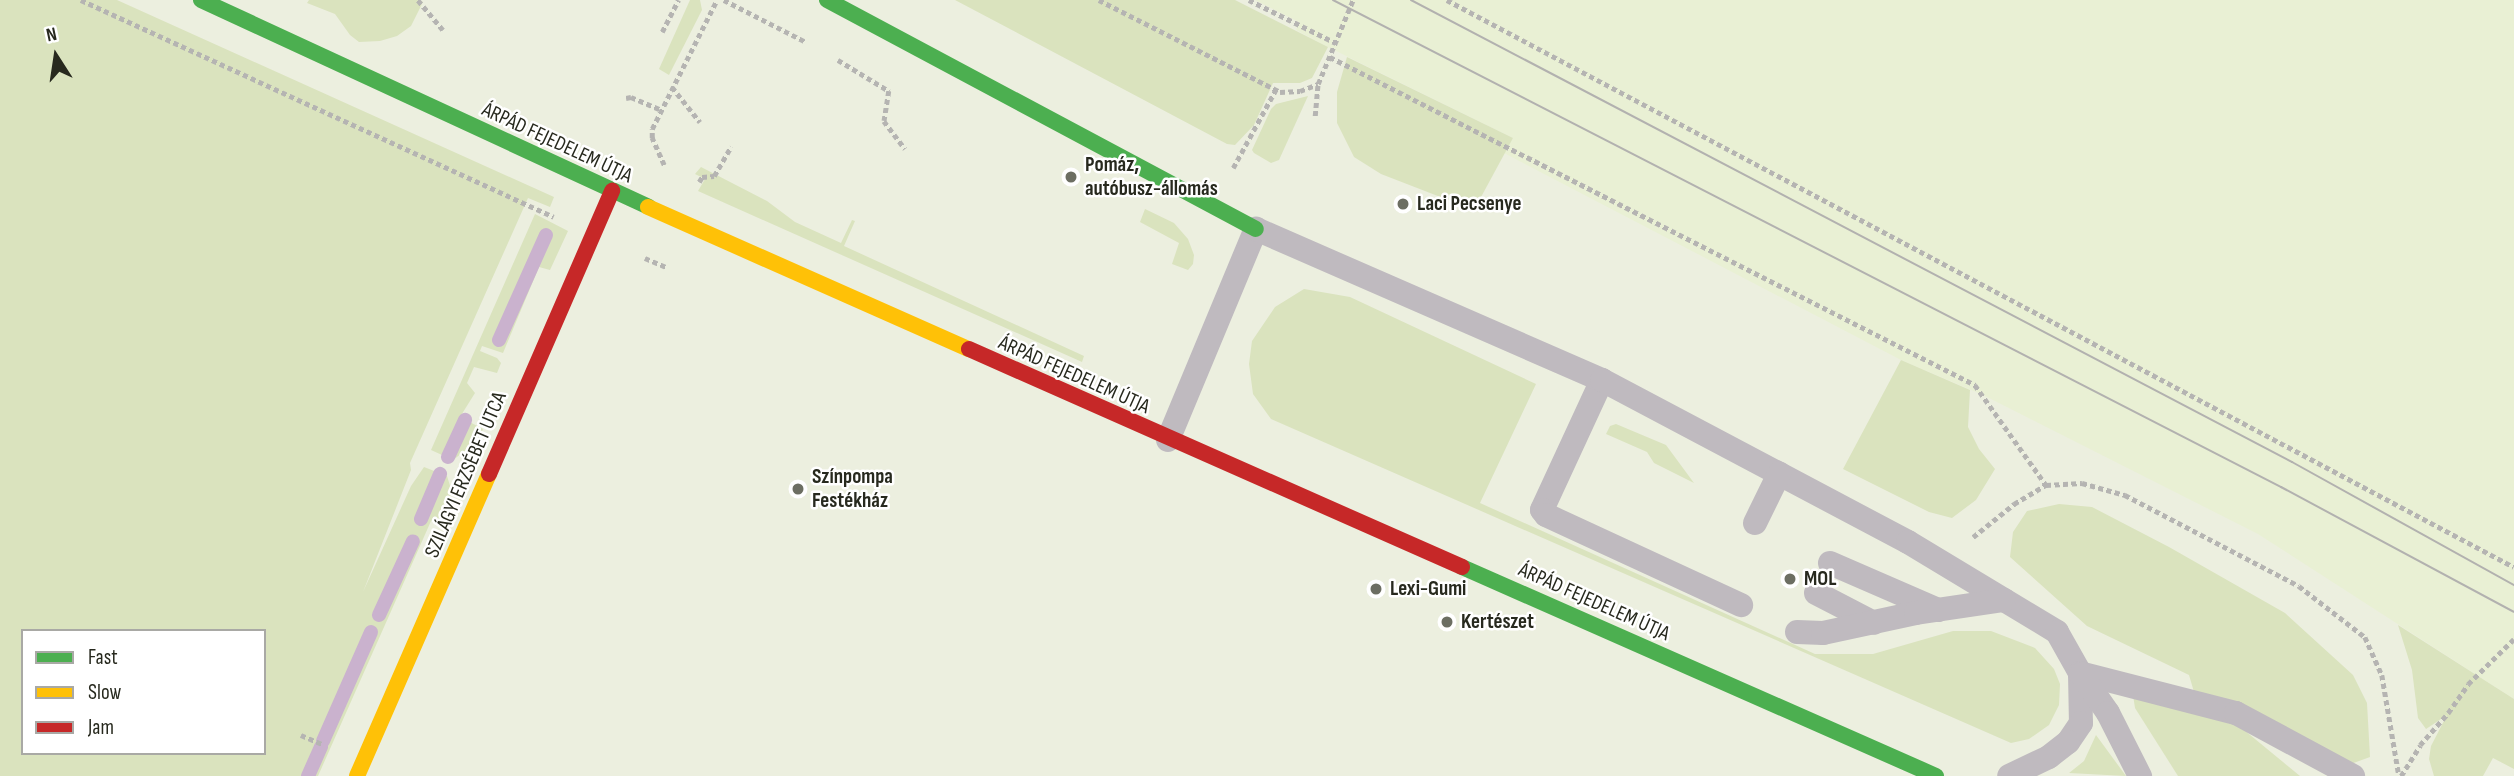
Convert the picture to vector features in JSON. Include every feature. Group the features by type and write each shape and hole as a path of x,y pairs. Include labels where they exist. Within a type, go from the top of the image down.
{"main road":[{"name":"ÁRPÁD FEJEDELEM ÚTJA","path":"201,0 612,191 1168,440 1936,776"},
{"path":"827,0 1256,229"},
{"name":"SZILÁGYI ERZSÉBET UTCA","path":"357,776 612,191"}],"lane":[{"path":"1168,440 1256,229 1602,380 1943,562 2057,632 2080,673 2108,713 2140,776"},
{"path":"1602,380 1542,510 1556,520 1729,594"},
{"path":"1755,523 1779,474"},
{"path":"1830,563 1939,610"},
{"path":"1816,593 1874,622"},
{"path":"1797,632 1823,633 2004,600"},
{"path":"2009,776 2049,757 2068,742 2081,723 2080,673"},
{"path":"2080,673 2236,713 2353,776"}],"path":[{"path":"81,0 619,243 654,263"},
{"path":"418,0 443,30"},
{"path":"662,32 678,0"},
{"path":"672,169 664,165 652,138 652,129 717,0"},
{"path":"724,0 818,48"},
{"path":"1099,0 1276,89 1300,91 1318,84"},
{"path":"1249,0 1336,43"},
{"path":"1315,116 1318,84 1353,0"},
{"path":"1447,0 2514,567"},
{"path":"829,54 889,91 884,121 905,149"},
{"path":"1330,57 1975,385 2046,485"},
{"path":"672,87 700,122"},
{"path":"1229,175 1276,89"},
{"path":"626,99 631,97 661,110"},
{"path":"698,183 702,177 714,176 731,146"},
{"path":"1943,562 2014,504 2046,485 2081,483 2125,495 2299,586 2365,637 2382,675 2400,776"},
{"path":"2400,776 2420,745 2469,684 2514,639"}],"shaded area":[{"path":"0,0 117,0 554,197 550,207 528,198 410,463 411,470 363,592 411,486 424,467 447,476 452,492 440,520 431,521 318,776 0,776"},
{"path":"309,0 423,2 411,26 397,36 380,41 359,42 350,35 335,14 307,3"},
{"path":"690,0 700,0 702,10 669,75 659,69"},
{"path":"955,0 1235,0 1328,47 1312,78 1300,83 1273,83 1254,125 1235,145 1227,144"},
{"path":"1255,0 2514,0 2514,699 2258,534 1983,395 1901,360 1504,153 1513,138 1296,30 1299,22"},
{"path":"1347,57 1513,138 1474,210 1381,174 1354,157 1337,123 1337,92"},
{"path":"1308,96 1279,160 1271,163 1254,153 1252,150 1271,109 1276,104"},
{"path":"701,167 767,201 795,222 841,243 852,220 855,221 844,246 1084,356 1082,362 698,191 705,179 695,174"},
{"path":"1145,209 1174,223 1188,239 1194,255 1193,264 1188,270 1172,264 1179,243 1140,222"},
{"path":"535,214 568,231 550,270 539,267 503,353 482,346 480,351 497,358 501,363 497,373 474,367 467,383 475,393 460,417 483,429 478,441 453,460 431,450"},
{"path":"1304,289 1350,297 1536,384 1480,503 1815,654 1873,654 1953,631 1991,631 2035,648 2054,669 2060,684 2059,705 2049,725 2029,739 2011,743 1271,419 1253,394 1249,364 1252,341 1275,307"},
{"path":"1901,360 1970,390 1968,427 1979,449 1995,469 1976,500 1952,518 1929,512 1843,469"},
{"path":"1616,424 1666,445 1694,483 1654,463 1647,452 1606,434 1610,426"},
{"path":"2059,504 2092,507 2285,613 2353,675 2367,703 2370,757 2348,765 2194,692 2189,675 2087,626 2010,557 2013,532 2027,511"},
{"path":"2398,625 2514,699 2514,769 2493,758 2483,776 2434,776 2429,759 2431,746 2447,715 2426,729 2418,718 2412,670"},
{"path":"2133,695 2238,725 2300,776 2178,776 2135,708"},
{"path":"2096,735 2126,776 2069,773 2084,761"}],"waterway":[{"path":"499,340 546,235"},
{"path":"448,457 465,420"},
{"path":"421,519 440,474"},
{"path":"379,615 413,541"},
{"path":"323,741 371,632"},
{"path":"308,776 321,747"}],"tram line":[{"path":"1333,0 2281,487 2514,612"},
{"path":"1411,0 2292,462 2514,585"}],"traffic: fast":[{"path":"201,0 648,207"},
{"path":"827,0 1256,229"},
{"path":"1462,567 1936,776"}],"traffic: slow":[{"path":"648,207 969,349"},
{"path":"357,776 489,474"}],"traffic: jam":[{"path":"489,474 612,191"},
{"path":"969,349 1462,567"}],"place":[{"name":"Pomáz, autóbusz-állomás","path":"1071,177"},
{"name":"Laci Pecsenye","path":"1403,204"},
{"name":"Színpompa Festékház","path":"798,489"},
{"name":"MOL","path":"1790,579"},
{"name":"Lexi-Gumi","path":"1376,589"},
{"name":"Kertészet","path":"1447,622"}]}
